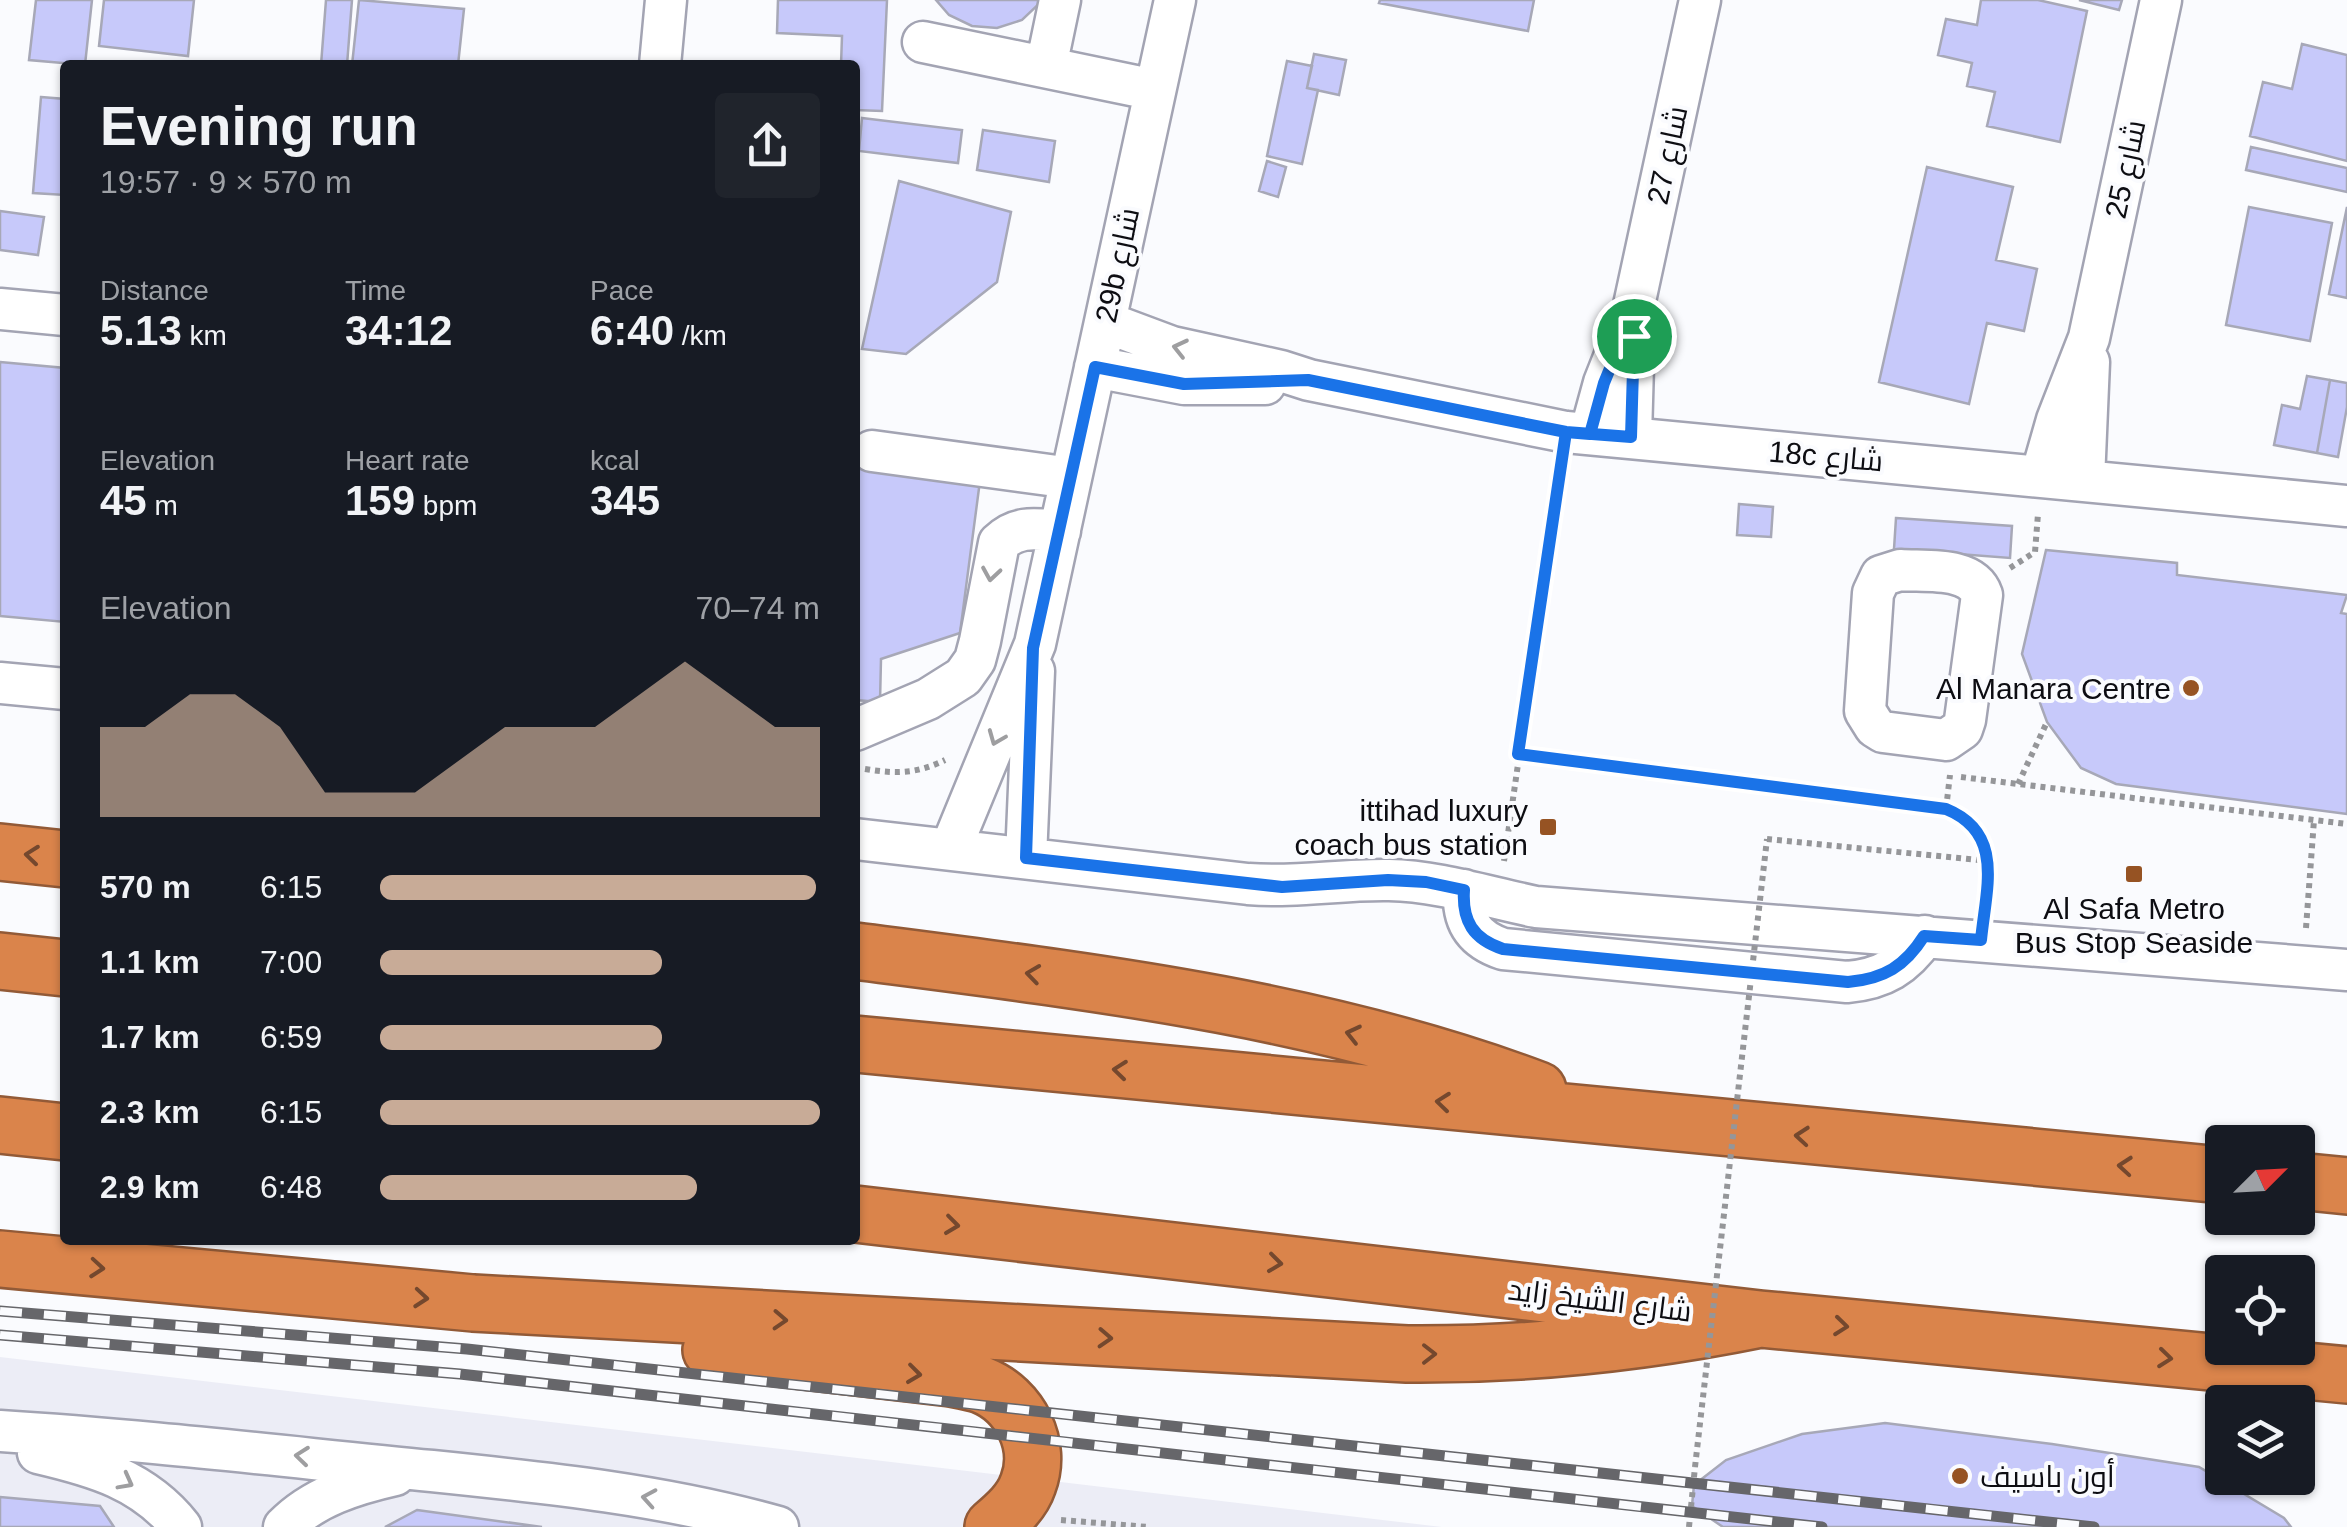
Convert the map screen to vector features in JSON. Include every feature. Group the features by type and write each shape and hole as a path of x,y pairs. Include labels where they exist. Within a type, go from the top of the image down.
{"highway":[{"path":"0,852 60,858"},
{"path":"860,952 1147,990 1260,1012 1373,1038 1485,1070 1612,1118"},
{"path":"0,961 60,967"},
{"path":"860,1044 2205,1172"},
{"path":"0,1125 60,1131"},
{"path":"2315,1183 2347,1186"},
{"name":"شارع الشيخ زايد","path":"860,1215 1760,1319 2347,1375"},
{"path":"0,1259 473,1303 1407,1354 1549,1351 1672,1336 1760,1319"},
{"path":"473,1303 526,1318 634,1339 950,1378 982,1386 1008,1400 1026,1424 1033,1454 1028,1483 1013,1509 993,1527"}],"street":[{"path":"660,60 666,0"},
{"path":"1046,67 1060,0"},
{"name":"29b شارع","path":"951,848 1033,648 1175,0"},
{"name":"شارع 27","path":"1578,432 1604,383 1634,310 1700,0"},
{"name":"شارع 25","path":"2041,476 2056,420 2089,338 2162,0"},
{"path":"923,42 1155,90"},
{"path":"0,309 60,315"},
{"name":"شارع 27","path":"1631,437 1634,310"},
{"name":"18c شارع","path":"1105,322 1172,347 1282,370 1308,380 1578,432 2347,506"},
{"name":"شارع 25","path":"2084,480 2089,338"},
{"name":"18c شارع","path":"1095,367 1184,384 1308,380"},
{"path":"872,451 1071,478"},
{"path":"860,728 928,699 963,677 975,660 999,543 1008,534 1022,529 1060,531"},
{"name":"29b شارع","path":"1026,858 1033,648"},
{"path":"0,683 60,689"},
{"path":"860,839 1264,886 1426,882 1536,907 2347,970"},
{"path":"0,1432 182,1445 530,1480 705,1517 778,1527"},
{"path":"0,1445 83,1464 126,1479 163,1505 180,1527"},
{"path":"284,1527 326,1497 360,1483 396,1474 434,1472"}],"path":[{"path":"1481,895 1518,754 1578,432"},
{"path":"1979,587 2035,552 2041,476"},
{"path":"2018,784 2047,722"},
{"path":"1518,754 1946,809 1965,816 1980,832 1988,860 1981,940"},
{"path":"1950,775 2347,824"},
{"path":"2304,967 2314,820"},
{"path":"1689,1527 1767,840 1988,860"},
{"path":"1056,1527 1062,1518 1148,1527"}],"shaded area":[{"path":"0,1357 1442,1527 0,1527"}],"building":[{"path":"36,0 92,0 86,60 29,60"},
{"path":"104,0 194,0 188,56 99,46"},
{"path":"326,0 352,0 347,60 321,60"},
{"path":"359,0 464,9 459,60 353,60"},
{"path":"778,0 887,0 882,111 860,110 860,60 841,60 842,36 777,33"},
{"path":"936,0 1043,0 1022,20 997,28 972,26 949,15"},
{"path":"1534,0 1528,31 1379,3"},
{"path":"1981,0 2038,0 2087,11 2060,142 1987,126 1995,92 1967,86 1972,63 1938,55 1946,19 1977,25"},
{"path":"2079,0 2122,0 2119,10"},
{"path":"2302,44 2347,55 2347,161 2250,136 2263,82 2292,89"},
{"path":"1314,54 1346,60 1339,95 1307,88"},
{"path":"1287,61 1312,66 1307,88 1318,90 1302,164 1267,156"},
{"path":"41,97 60,99 60,195 33,193"},
{"path":"862,118 962,130 958,163 860,151"},
{"path":"983,130 1055,141 1049,182 977,170"},
{"path":"2251,147 2347,168 2347,192 2246,170"},
{"path":"1267,161 1286,167 1278,197 1259,191"},
{"path":"1927,167 2013,187 1996,260 2037,269 2024,331 1987,323 1969,404 1879,382"},
{"path":"899,181 1011,212 997,282 906,354 862,349"},
{"path":"2249,207 2332,223 2310,341 2226,325"},
{"path":"2347,207 2347,298 2329,294"},
{"path":"0,211 44,217 38,255 0,250"},
{"path":"0,362 60,368 60,622 0,616"},
{"path":"2307,376 2330,380 2317,453 2274,445 2282,405 2300,409"},
{"path":"2330,380 2347,383 2338,457 2317,453"},
{"path":"860,456 981,473 960,633 881,659 880,702 860,700"},
{"path":"1739,504 1773,507 1771,537 1737,535"},
{"path":"1896,518 2012,526 2010,558 1894,549"},
{"name":"Al Manara Centre","path":"2046,550 2177,563 2177,575 2347,595 2341,613 2347,614 2347,814 2116,784 2081,768 2047,722 2022,654"},
{"name":"أون باسيف","path":"1885,1423 2199,1467 2205,1471 2205,1495 2246,1495 2284,1518 2291,1527 1723,1527 1692,1506 1694,1485 1726,1460 1802,1434"},
{"path":"0,1497 100,1506 114,1527 0,1527"},
{"path":"417,1510 542,1527 385,1527"}],"railway":[{"path":"0,1311 467,1349 2094,1527"},
{"path":"0,1335 460,1374 1822,1527"}],"place":[{"name":"Al Manara Centre","path":"2191,688"},
{"name":"ittihad luxury coach bus station","path":"1548,827"},
{"name":"Al Safa Metro Bus Stop Seaside","path":"2134,874"},
{"name":"أون باسيف","path":"1960,1476"}],"route":[{"path":"1634,336 1631,437 1566,432 1308,380 1184,384 1095,367 1033,648 1026,858 1282,887 1349,881 1426,882 1464,890 1463,910 1470,928 1484,942 1503,949 1848,982 1871,980 1893,970 1911,956 1924,936 1981,940 1988,860 1980,832 1965,816 1946,809 1518,754 1566,432 1590,434 1604,383 1634,310 1634,336"}]}
